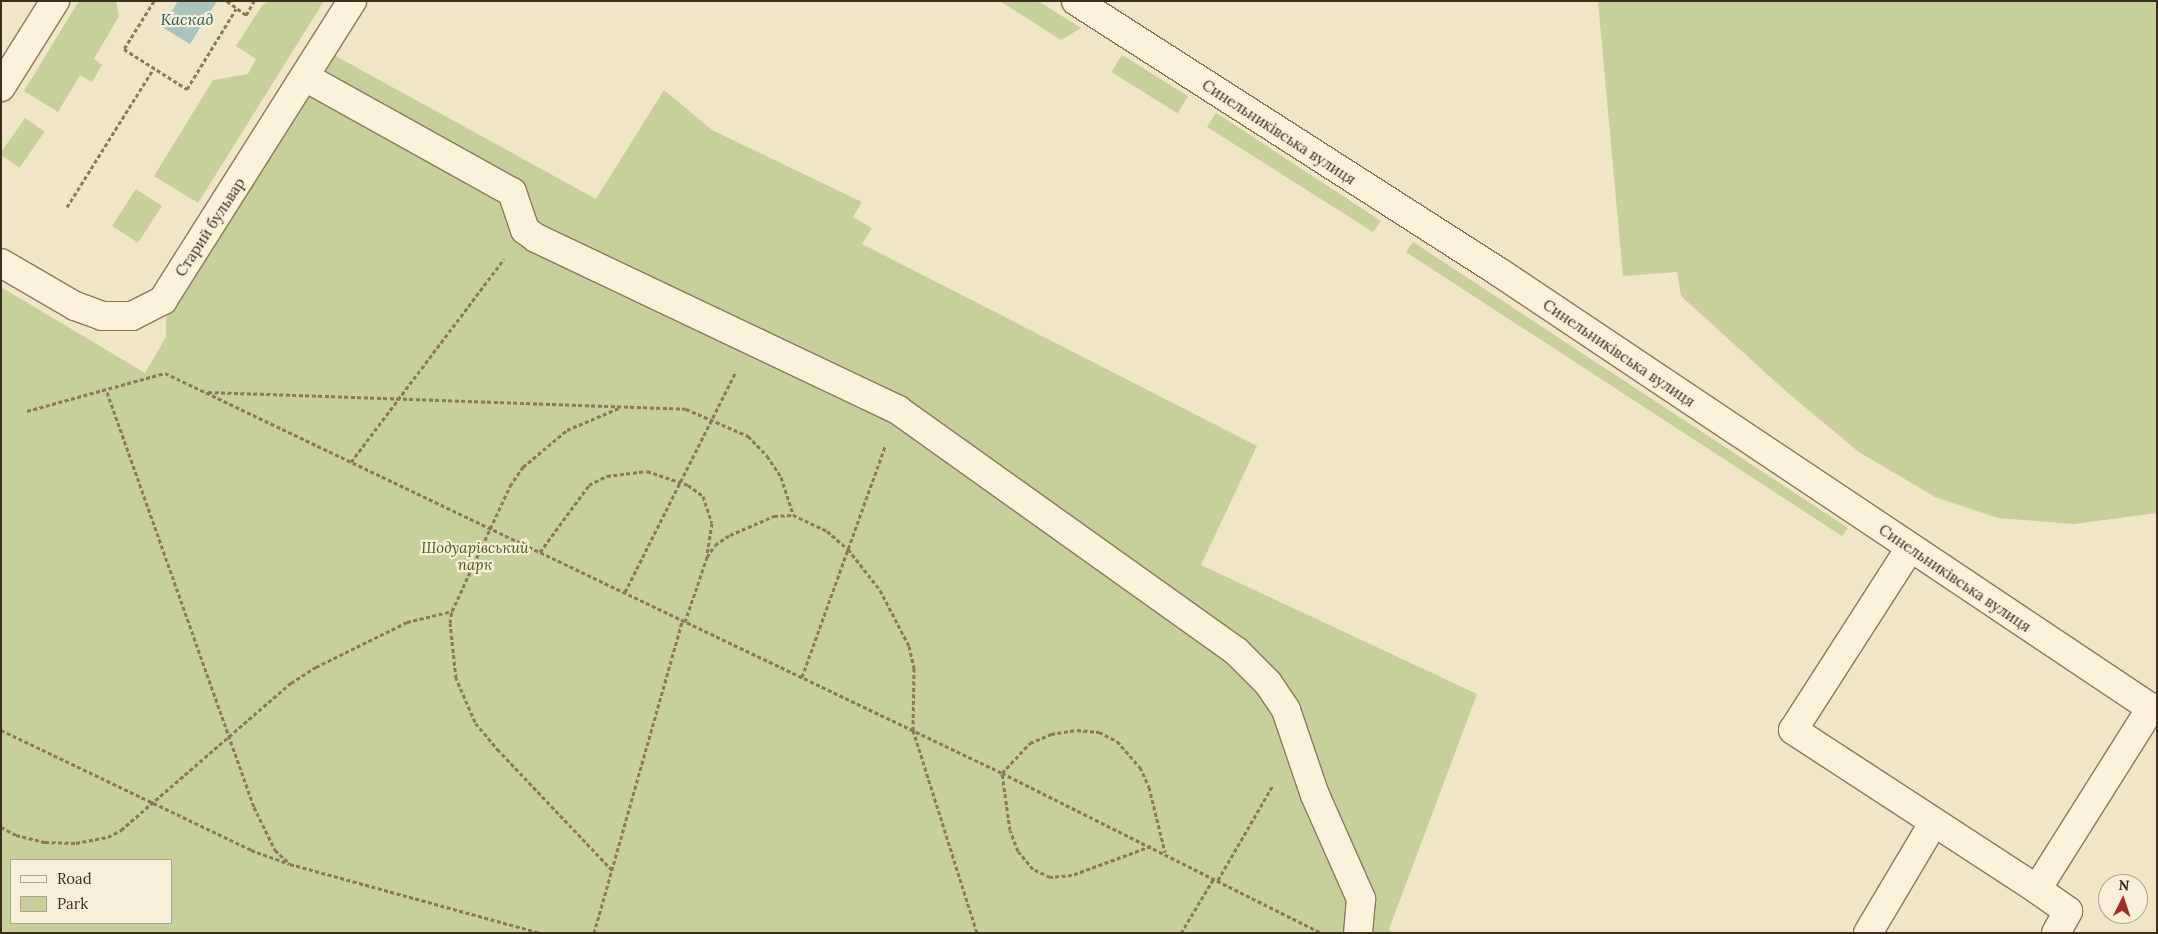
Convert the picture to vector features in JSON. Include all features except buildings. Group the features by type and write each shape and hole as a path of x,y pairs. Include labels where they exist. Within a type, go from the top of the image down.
{"street":[{"path":"1,87 55,1"},
{"name":"Старий бульвар","path":"1,263 75,306 102,316 132,316 150,310 163,300 306,77 352,1"},
{"name":"Синельниківська вулиця","path":"1076,1 1499,272 2154,710"},
{"path":"306,77 512,192 526,230 898,410 1236,652 1268,682 1286,710 1315,795 1361,899 1358,933"},
{"path":"1910,548 1793,730 2068,911 2056,933"},
{"path":"2037,889 2154,710"},
{"path":"1868,933 1934,822"}],"path":[{"path":"154,1 124,49 187,89 236,8"},
{"path":"227,1 246,15 254,1"},
{"path":"67,207 154,68"},
{"path":"352,462 526,230"},
{"path":"625,592 751,339"},
{"path":"27,411 107,392 165,373 1002,773 1166,853 1321,933"},
{"path":"107,392 228,736 266,836 275,850 290,864"},
{"path":"205,392 686,409 712,418 748,436 767,456 781,477 793,515"},
{"path":"612,870 499,751 475,722 456,678 450,636 452,611 492,529 510,486 541,449 567,430 620,408"},
{"path":"802,677 898,410"},
{"path":"540,552 574,502 590,485 607,476 647,471 680,482 702,496 709,508 712,523 707,557 684,621 594,933"},
{"path":"707,557 715,545 730,535 774,516 793,515 827,531 848,549 880,590 909,646 914,668 913,730 977,933"},
{"path":"1,827 16,835 45,842 91,841 121,830 150,802 228,736 316,667 407,622 452,611"},
{"path":"1,730 250,850 290,864 540,933"},
{"path":"1002,773 1030,743 1051,734 1077,730 1099,732 1117,740 1140,767 1149,787 1166,853"},
{"path":"1218,880 1297,743"},
{"path":"1002,773 1010,830 1018,852 1033,869 1050,877 1072,875 1152,846"},
{"path":"1181,933 1214,878"}],"green space":[{"path":"79,1 116,1 119,16 94,59 102,65 92,82 80,75 58,112 24,91"},
{"path":"270,1 324,1 198,203 154,176 213,80 248,74 256,59 236,46 263,4"},
{"path":"1000,1 1038,1 1081,28 1061,40"},
{"path":"1598,1 2157,1 2157,513 2074,524 1998,518 1935,497 1859,452 1788,393 1681,296 1677,272 1623,276"},
{"name":"Шодуарівський парк","path":"332,54 596,199 664,90 712,130 862,202 853,217 872,228 862,244 1257,446 1201,565 1477,694 1389,929 1393,933 1,933 1,287 145,373 166,337 166,317"},
{"path":"1122,55 1188,96 1178,113 1111,72"},
{"path":"1216,113 1381,221 1373,232 1207,127"},
{"path":"25,118 45,132 19,168 1,155 1,152"},
{"path":"136,189 162,206 138,243 112,226"},
{"path":"1413,242 1848,528 1842,536 1406,252"}],"water":[{"name":"Каскад","path":"178,1 217,1 190,44 162,27"}]}
